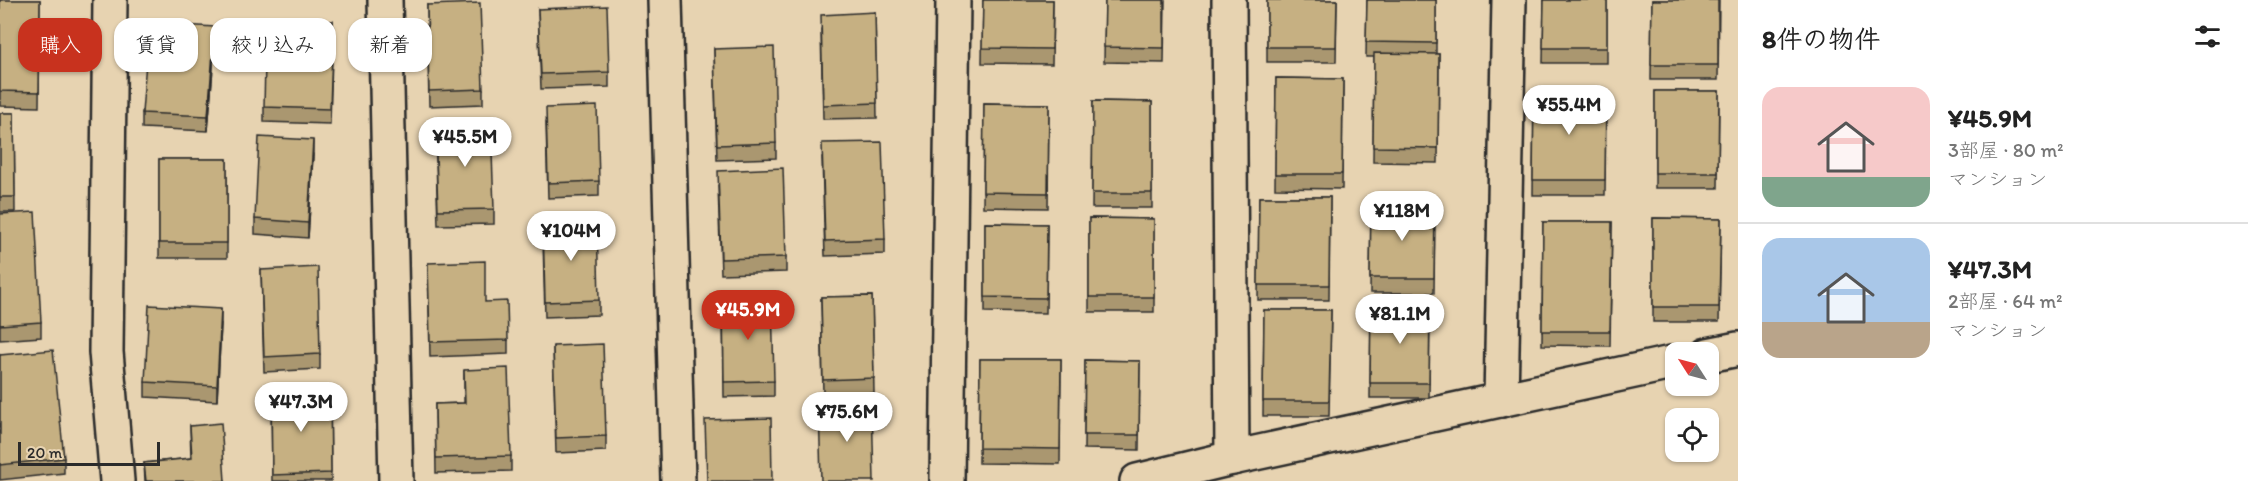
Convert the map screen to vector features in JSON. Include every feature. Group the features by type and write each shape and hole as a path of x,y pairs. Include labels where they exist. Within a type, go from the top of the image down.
{"street":[{"path":"110,0 106,352 117,481"},
{"path":"385,0 396,481"},
{"path":"666,0 678,481"},
{"path":"947,481 953,0"},
{"path":"1229,0 1232,458"},
{"path":"1501,400 1509,0"},
{"path":"1719,353 1738,349"},
{"path":"1137,481 1232,458 1665,364"}],"building":[{"path":"0,0 40,0 40,18 18,18 18,72 39,72 39,92 0,91"},
{"path":"983,0 1053,0 1052,49 982,48"},
{"path":"1105,0 1164,0 1164,48 1104,47"},
{"path":"1267,0 1337,0 1336,47 1267,47"},
{"path":"1367,0 1436,0 1436,43 1366,42"},
{"path":"1544,0 1607,0 1607,48 1543,48"},
{"path":"1652,0 1718,0 1718,65 1651,65"},
{"path":"480,3 483,89 429,91 429,72 432,72 432,18 427,18 427,5"},
{"path":"607,6 609,72 541,74 538,9"},
{"path":"875,12 877,103 823,105 821,15"},
{"path":"198,26 210,27 211,72 208,116 142,113 145,72 198,72"},
{"path":"774,47 776,143 717,145 714,49"},
{"path":"1374,53 1439,54 1438,148 1373,147"},
{"path":"265,72 331,72 330,109 264,107"},
{"path":"1276,78 1343,79 1342,174 1275,174"},
{"path":"1655,91 1719,91 1718,173 1655,173"},
{"path":"1534,92 1606,93 1605,180 1533,180"},
{"path":"1093,101 1152,102 1152,193 1092,193"},
{"path":"984,103 1049,104 1048,193 983,192"},
{"path":"597,106 599,181 548,183 546,108"},
{"path":"0,113 14,113 15,197 0,197"},
{"path":"491,125 494,209 438,210 435,127"},
{"path":"259,137 313,140 308,223 255,219"},
{"path":"882,142 885,239 825,241 822,143"},
{"path":"159,159 227,159 227,243 159,243"},
{"path":"783,168 786,257 721,259 718,171"},
{"path":"1259,197 1330,197 1329,285 1258,285"},
{"path":"1371,205 1435,206 1434,278 1370,278"},
{"path":"35,212 41,322 0,325 0,214"},
{"path":"1089,218 1154,219 1154,297 1089,297"},
{"path":"1653,218 1721,219 1719,307 1653,307"},
{"path":"597,222 599,300 545,302 543,224"},
{"path":"1543,222 1612,222 1610,331 1542,331"},
{"path":"985,223 1047,224 1046,298 985,297"},
{"path":"485,261 485,302 507,301 508,340 430,342 428,263"},
{"path":"318,267 320,354 264,357 261,270"},
{"path":"872,296 874,378 823,380 821,297"},
{"path":"772,300 774,381 724,382 723,301"},
{"path":"149,305 221,309 217,386 145,382"},
{"path":"1371,306 1430,307 1429,383 1370,383"},
{"path":"1264,310 1331,310 1329,401 1263,401"},
{"path":"603,344 606,436 556,438 553,346"},
{"path":"53,350 64,458 0,465 0,355"},
{"path":"980,359 1061,359 1060,449 979,448"},
{"path":"1085,360 1140,361 1139,435 1084,435"},
{"path":"508,368 511,456 436,458 435,404 465,403 464,370"},
{"path":"330,392 331,473 272,475 271,393"},
{"path":"872,404 874,481 821,481 819,405"},
{"path":"771,418 772,481 707,481 705,420"},
{"path":"221,423 225,481 146,481 144,463 192,458 190,426"}]}
